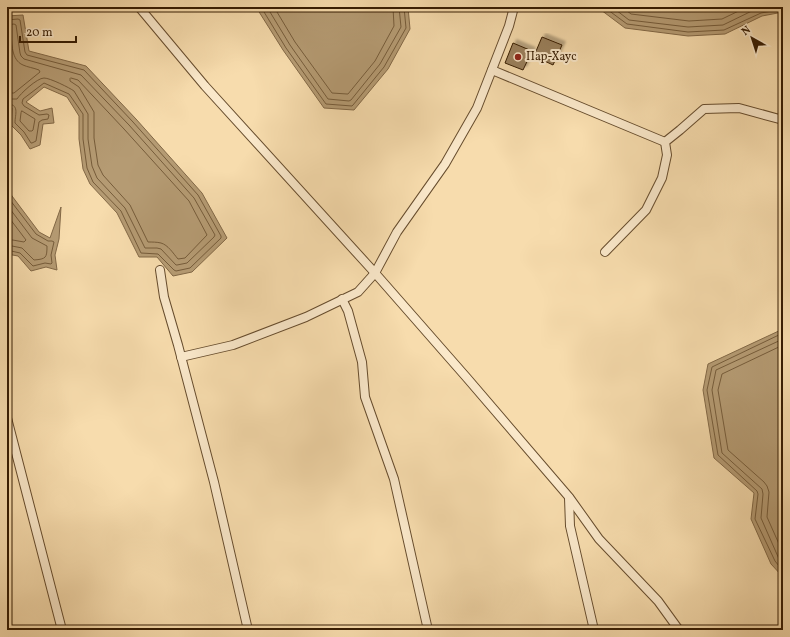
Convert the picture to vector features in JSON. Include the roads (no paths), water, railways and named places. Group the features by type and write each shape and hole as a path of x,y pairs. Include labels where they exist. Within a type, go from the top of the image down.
{"lane":[{"path":"139,7 205,86 375,273 569,497 599,539 658,601 679,630"},
{"path":"182,357 233,345 306,317 358,292 375,273 397,232 445,164 476,108 492,70 514,7"},
{"path":"492,70 665,142"},
{"path":"665,142 704,109 739,108 783,120"},
{"path":"605,252 646,210 662,178 667,155 665,142"},
{"path":"160,270 164,297 182,357 214,482 248,630"},
{"path":"342,299 348,311 362,362 365,397 394,479 428,630"},
{"path":"7,418 62,630"},
{"path":"569,497 570,526 594,630"}],"water":[{"path":"256,7 408,7 410,29 388,69 354,110 324,108 283,50"},
{"path":"597,7 783,7 783,12 762,16 725,34 688,36 625,28"},
{"path":"23,15 29,51 86,66 202,193 227,238 192,272 173,276 157,257 139,257 117,213 90,184 83,169 79,139 79,116 67,97 44,87 26,102 40,111 52,108 54,123 43,124 40,145 30,149 21,135 11,125 12,108 7,108 7,16"},
{"path":"7,188 39,232 50,238 61,207 59,239 55,255 57,270 46,267 31,271 18,256 7,254"},
{"path":"783,329 783,577 771,564 751,519 754,493 714,458 703,390 708,364"}],"place":[{"name":"Пар-Хаус","path":"518,57"}]}
